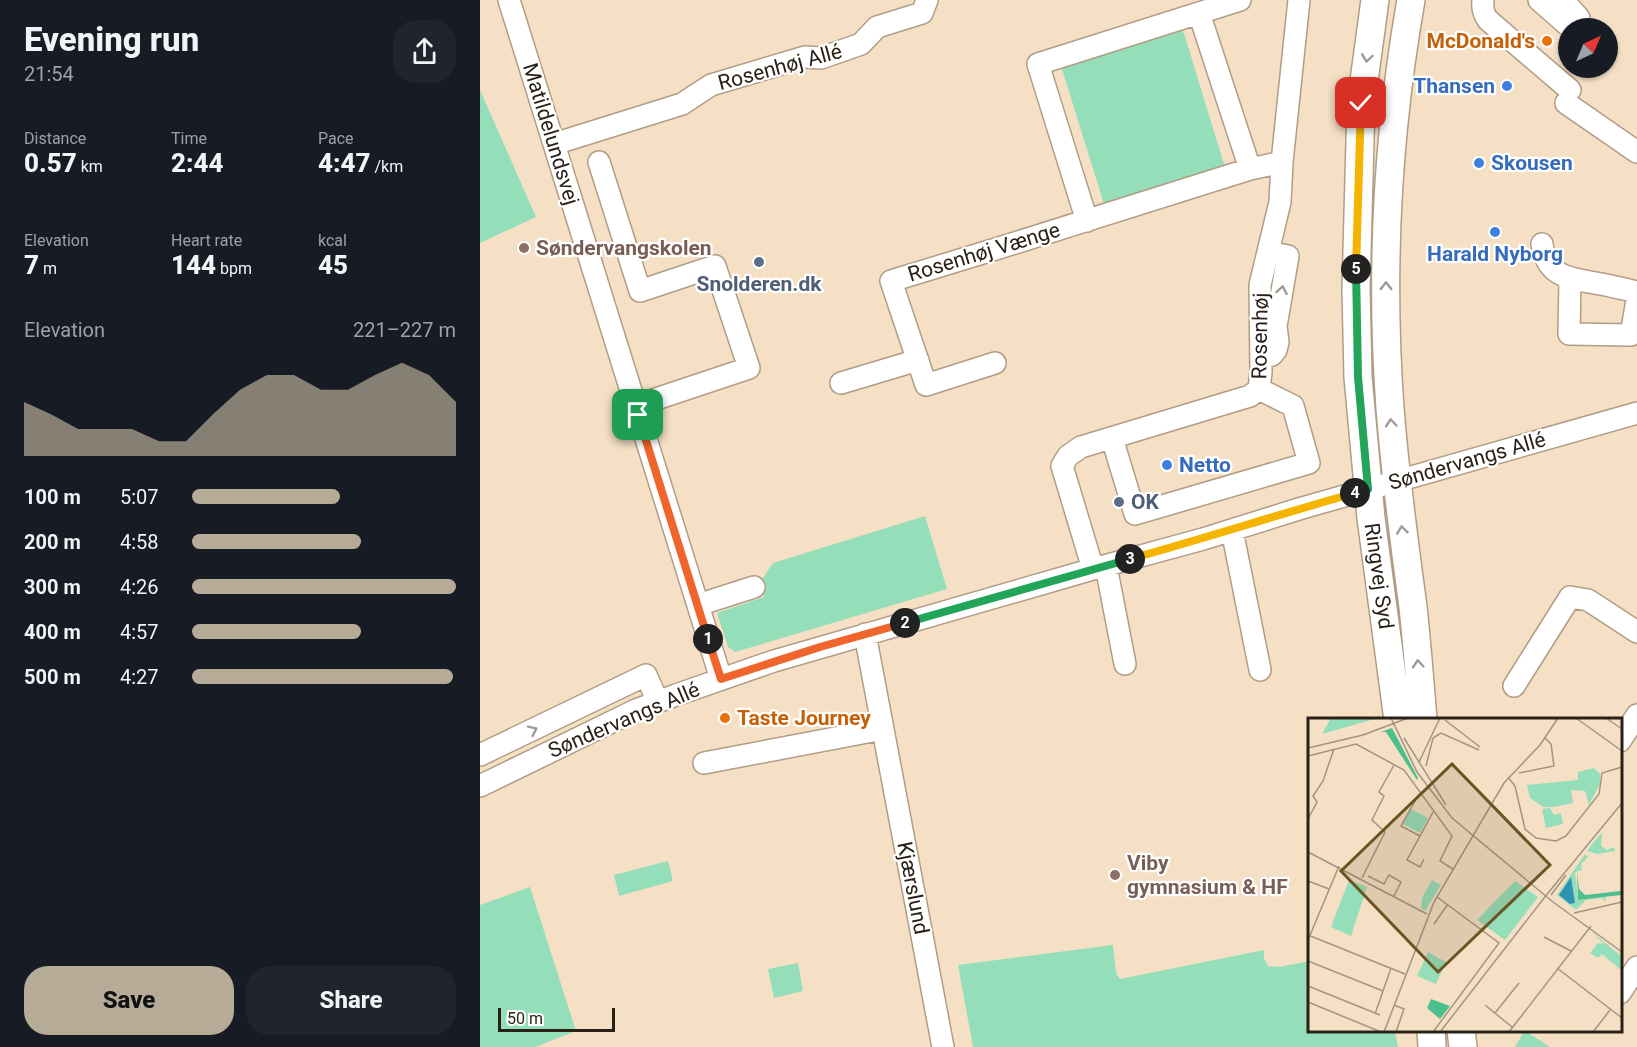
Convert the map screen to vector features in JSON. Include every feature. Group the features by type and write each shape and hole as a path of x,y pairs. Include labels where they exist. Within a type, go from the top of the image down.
{"main road":[{"name":"Ringvej Syd","path":"1375,0 1361,103 1356,289 1358,377 1368,489 1398,718"},
{"name":"Ringvej Syd","path":"1411,0 1402,48 1391,138 1386,244 1386,319 1390,406 1397,481 1424,718"},
{"path":"1391,138 1418,52 1429,0"},
{"path":"1431,1032 1432,1047"},
{"path":"1461,1032 1463,1047"}],"street":[{"name":"Matildelundsvej","path":"509,0 721,679"},
{"name":"Rosenhøj Allé","path":"554,144 682,104 711,85 805,57 821,58 861,44 877,27 922,13 927,0"},
{"name":"Rosenhøj Vænge","path":"1087,221 1038,64 1240,0"},
{"name":"Rosenhøj","path":"1099,567 1062,466 1068,456 1081,447 1250,396 1259,390 1260,285 1280,202 1299,0"},
{"path":"1496,0 1488,10 1485,10 1568,97 1637,152"},
{"path":"1539,0 1567,18"},
{"path":"1563,0 1572,18"},
{"path":"1199,13 1250,169"},
{"name":"Matildelundsvej","path":"599,162 640,291 715,266 748,368 635,406"},
{"name":"Rosenhøj Vænge","path":"995,363 926,385 891,281 1250,169 1282,162"},
{"path":"1542,244 1544,256 1558,273 1570,279 1637,292"},
{"path":"1570,279 1569,334 1631,335 1637,300"},
{"path":"841,383 918,360"},
{"path":"1112,438 1135,514 1309,463 1293,406 1259,390"},
{"name":"Søndervangs Allé","path":"480,786 636,711 721,679 866,634 1637,413"},
{"path":"1232,530 1260,670"},
{"path":"1099,567 1125,664"},
{"path":"698,605 754,587"},
{"path":"1514,686 1570,597 1588,600 1637,632"},
{"name":"Kjærslund","path":"866,634 943,1047"},
{"path":"480,755 646,675 658,702"},
{"path":"1622,738 1637,715"},
{"path":"704,763 883,729"},
{"path":"1622,990 1637,967"}],"green space":[{"path":"1182,27 1225,167 1104,204 1061,66"},
{"path":"480,90 536,217 480,243"},
{"path":"925,516 947,589 735,652 728,647 717,613 764,597 761,581 773,563"},
{"path":"668,861 673,881 619,896 614,875"},
{"path":"530,887 576,1031 535,1047 480,1047 480,905"},
{"path":"1113,945 1116,973 1120,979 1264,950 1264,958 1268,966 1279,967 1308,961 1308,1032 1395,1032 1398,1047 973,1047 958,965"},
{"path":"798,963 803,991 774,998 768,969"},
{"path":"1523,1032 1527,1032 1550,1047 1515,1047"}],"place":[{"name":"McDonald's","path":"1547,41"},
{"name":"Thansen","path":"1507,86"},
{"name":"Skousen","path":"1479,163"},
{"name":"Harald Nyborg","path":"1495,232"},
{"name":"Søndervangskolen","path":"524,248"},
{"name":"Snolderen.dk","path":"759,262"},
{"name":"Netto","path":"1167,465"},
{"name":"OK","path":"1119,502"},
{"name":"Taste Journey","path":"725,718"},
{"name":"Viby gymnasium & HF","path":"1115,875"}],"route":[{"path":"638,415 721,679 820,647 1203,539 1368,489 1358,377 1356,289 1361,103"}]}
